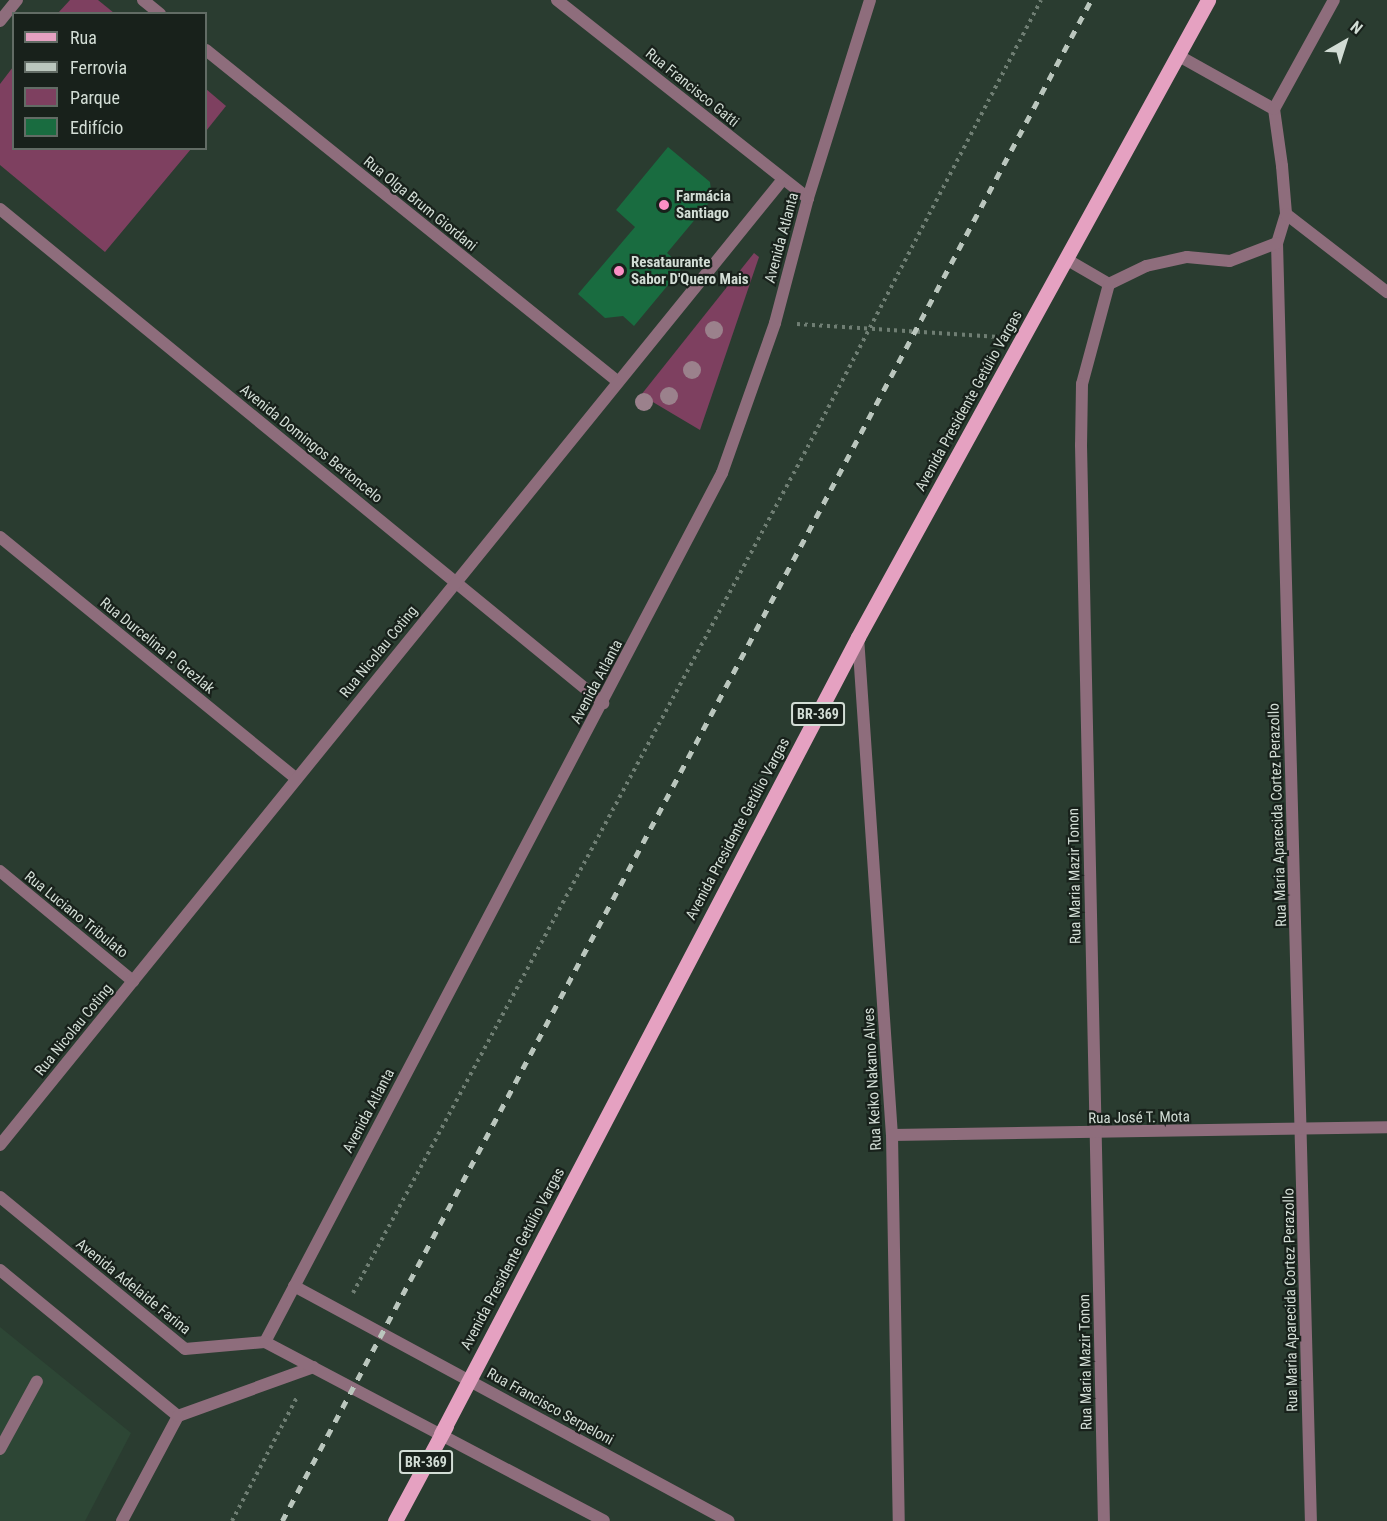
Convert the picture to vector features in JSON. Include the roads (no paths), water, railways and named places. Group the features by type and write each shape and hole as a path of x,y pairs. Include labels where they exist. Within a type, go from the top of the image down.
{"main road":[{"name":"Avenida Presidente Getúlio Vargas","path":"395,1521 858,637 1208,0"}],"street":[{"path":"0,21 17,0"},
{"path":"143,0 158,12"},
{"name":"Rua Francisco Gatti","path":"557,0 808,198"},
{"name":"Avenida Atlanta","path":"265,1342 722,473 775,323 808,198 870,0"},
{"path":"1179,56 1274,109 1334,0"},
{"name":"Rua Olga Brum Giordani","path":"207,51 616,380"},
{"name":"Rua Maria Aparecida Cortez Perazollo","path":"1274,109 1286,214 1277,243 1303,1129 1311,1521"},
{"name":"Rua Nicolau Coting","path":"0,1144 616,380 783,179"},
{"name":"Avenida Domingos Bertoncelo","path":"0,209 603,703"},
{"path":"1286,214 1387,292"},
{"path":"1066,259 1109,284 1146,266 1187,256 1230,261 1277,243"},
{"name":"Rua Maria Mazir Tonon","path":"1104,1521 1082,384 1109,284"},
{"name":"Rua Durcelina P. Grezlak","path":"0,537 296,778"},
{"name":"Rua Keiko Nakano Alves","path":"858,637 892,1136 899,1521"},
{"name":"Rua Luciano Tribulato","path":"0,872 133,981"},
{"name":"Rua José T. Mota","path":"892,1136 1096,1135 1387,1127"},
{"name":"Avenida Adelaide Farina","path":"0,1197 185,1349 265,1342"},
{"path":"0,1270 178,1416"},
{"name":"Rua Francisco Serpeloni","path":"294,1286 728,1521"},
{"path":"265,1342 604,1521"},
{"path":"122,1521 178,1416 313,1367"},
{"path":"0,1449 38,1381"}],"railway":[{"path":"282,1521 1091,0"}],"place":[{"name":"Farmácia Santiago","path":"664,205"},
{"name":"Resataurante Sabor D'Quero Mais","path":"619,271"}]}
